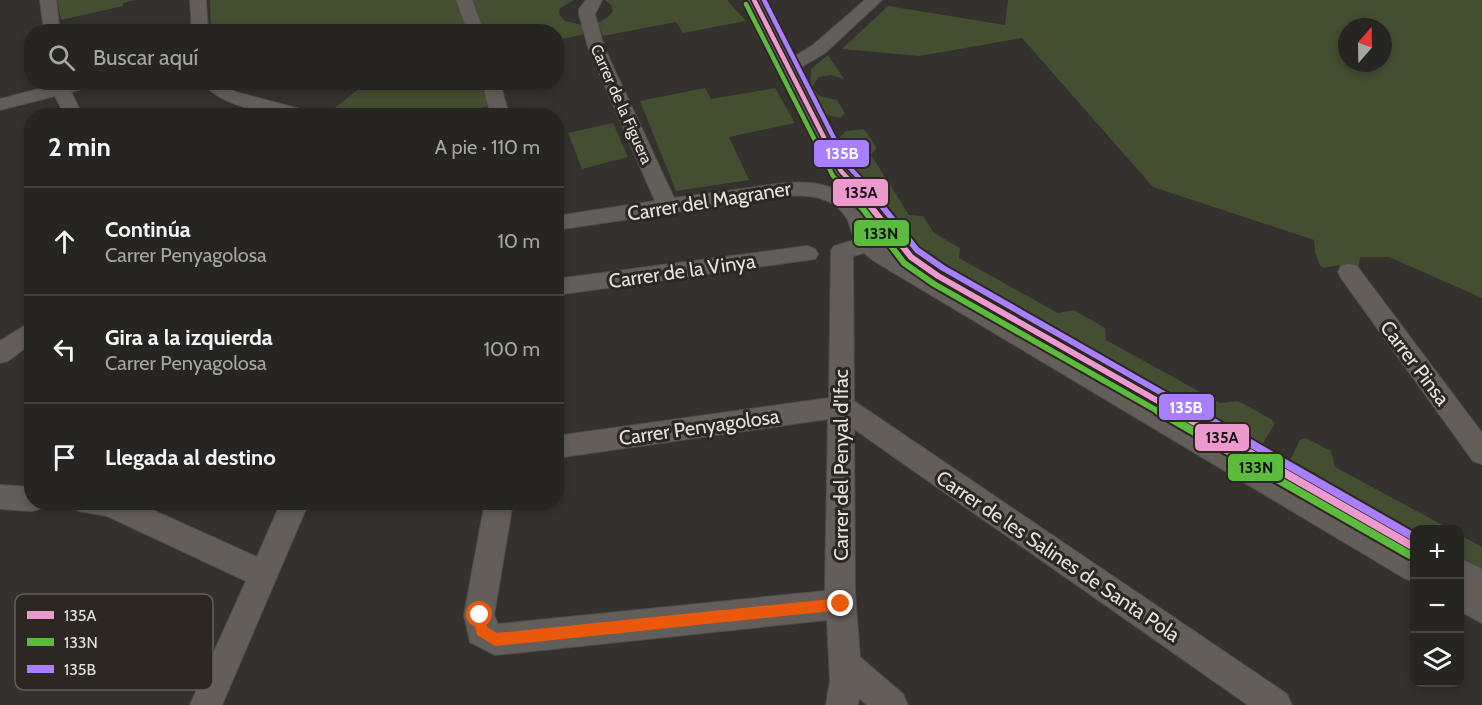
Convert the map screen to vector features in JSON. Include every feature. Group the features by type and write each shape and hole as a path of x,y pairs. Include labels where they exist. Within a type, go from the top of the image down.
{"street":[{"path":"48,0 50,24"},
{"path":"198,0 200,24"},
{"path":"464,0 473,24"},
{"name":"Carrer de la Figuera","path":"594,0 587,9 587,14 596,47 668,207"},
{"path":"754,0 841,171 870,202 894,238 911,257 938,276 1410,545"},
{"path":"788,68 819,49 874,0"},
{"path":"0,105 47,90"},
{"path":"61,90 70,108"},
{"path":"221,90 230,96 274,108"},
{"path":"493,90 498,108"},
{"name":"Carrer del Magraner","path":"564,222 804,187 838,196 859,218 858,230 868,244"},
{"path":"868,244 902,268 1410,566"},
{"name":"Carrer del Penyal d'Ifac","path":"842,705 845,665 841,604 842,251 868,244"},
{"name":"Carrer de la Vinya","path":"564,286 807,254"},
{"name":"Carrer Pinsa","path":"1348,273 1482,453"},
{"path":"0,354 24,336"},
{"name":"Carrer Penyagolosa","path":"564,446 842,407"},
{"name":"Carrer de les Salines de Santa Pola","path":"842,407 1276,705"},
{"path":"0,497 24,498"},
{"path":"118,510 263,574"},
{"path":"213,689 291,510"},
{"path":"498,510 480,615 481,631 495,640 841,604"},
{"path":"1464,574 1482,585"},
{"path":"1464,597 1482,608"},
{"path":"845,665 892,705"},
{"path":"206,705 213,690"}],"green space":[{"path":"57,0 135,0 123,3 123,6 61,20"},
{"path":"210,0 460,0 470,24 211,24"},
{"path":"472,0 574,0 560,8 559,14 565,21 582,25 585,34 564,38 564,24 482,24"},
{"path":"605,0 727,0 746,21 683,33 676,22 603,36 598,23 613,11 611,5"},
{"path":"1008,0 1482,0 1482,298 1389,257 1360,257 1358,270 1338,265 1324,268 1320,266 1315,252 1314,240 1153,187 1022,38 919,56 842,49 888,6 1005,25"},
{"path":"828,55 844,79 831,75 819,77 812,87 819,96 837,100 845,113 840,118 822,114 810,90 811,69"},
{"path":"705,88 711,99 775,88 795,123 729,137 749,180 676,191 640,101"},
{"path":"357,90 488,90 490,105 481,108 335,108"},
{"path":"613,123 628,157 582,169 568,133"},
{"path":"864,129 877,148 871,155 909,215 923,216 934,233 960,248 959,258 1058,313 1074,310 1105,328 1106,340 1220,403 1238,401 1271,419 1275,423 1262,445 1254,445 1173,400 1173,395 1099,353 1086,351 1049,329 1048,325 953,271 937,265 920,253 903,237 870,197 835,142 846,131"},
{"path":"1306,438 1331,451 1335,467 1443,525 1410,525 1410,528 1313,473 1303,473 1289,462 1300,440"},
{"path":"1464,537 1482,547 1482,569 1464,558"}],"transit line":[{"name":"135A","path":"754,0 841,171 870,203 911,257 938,276 1410,545"},
{"name":"135B","path":"764,0 848,166 877,197 917,250 943,268 1410,535"},
{"name":"133N","path":"746,4 833,176 863,209 904,263 934,284 1410,555"}],"route":[{"path":"480,615 481,631 495,640 841,604"}]}
